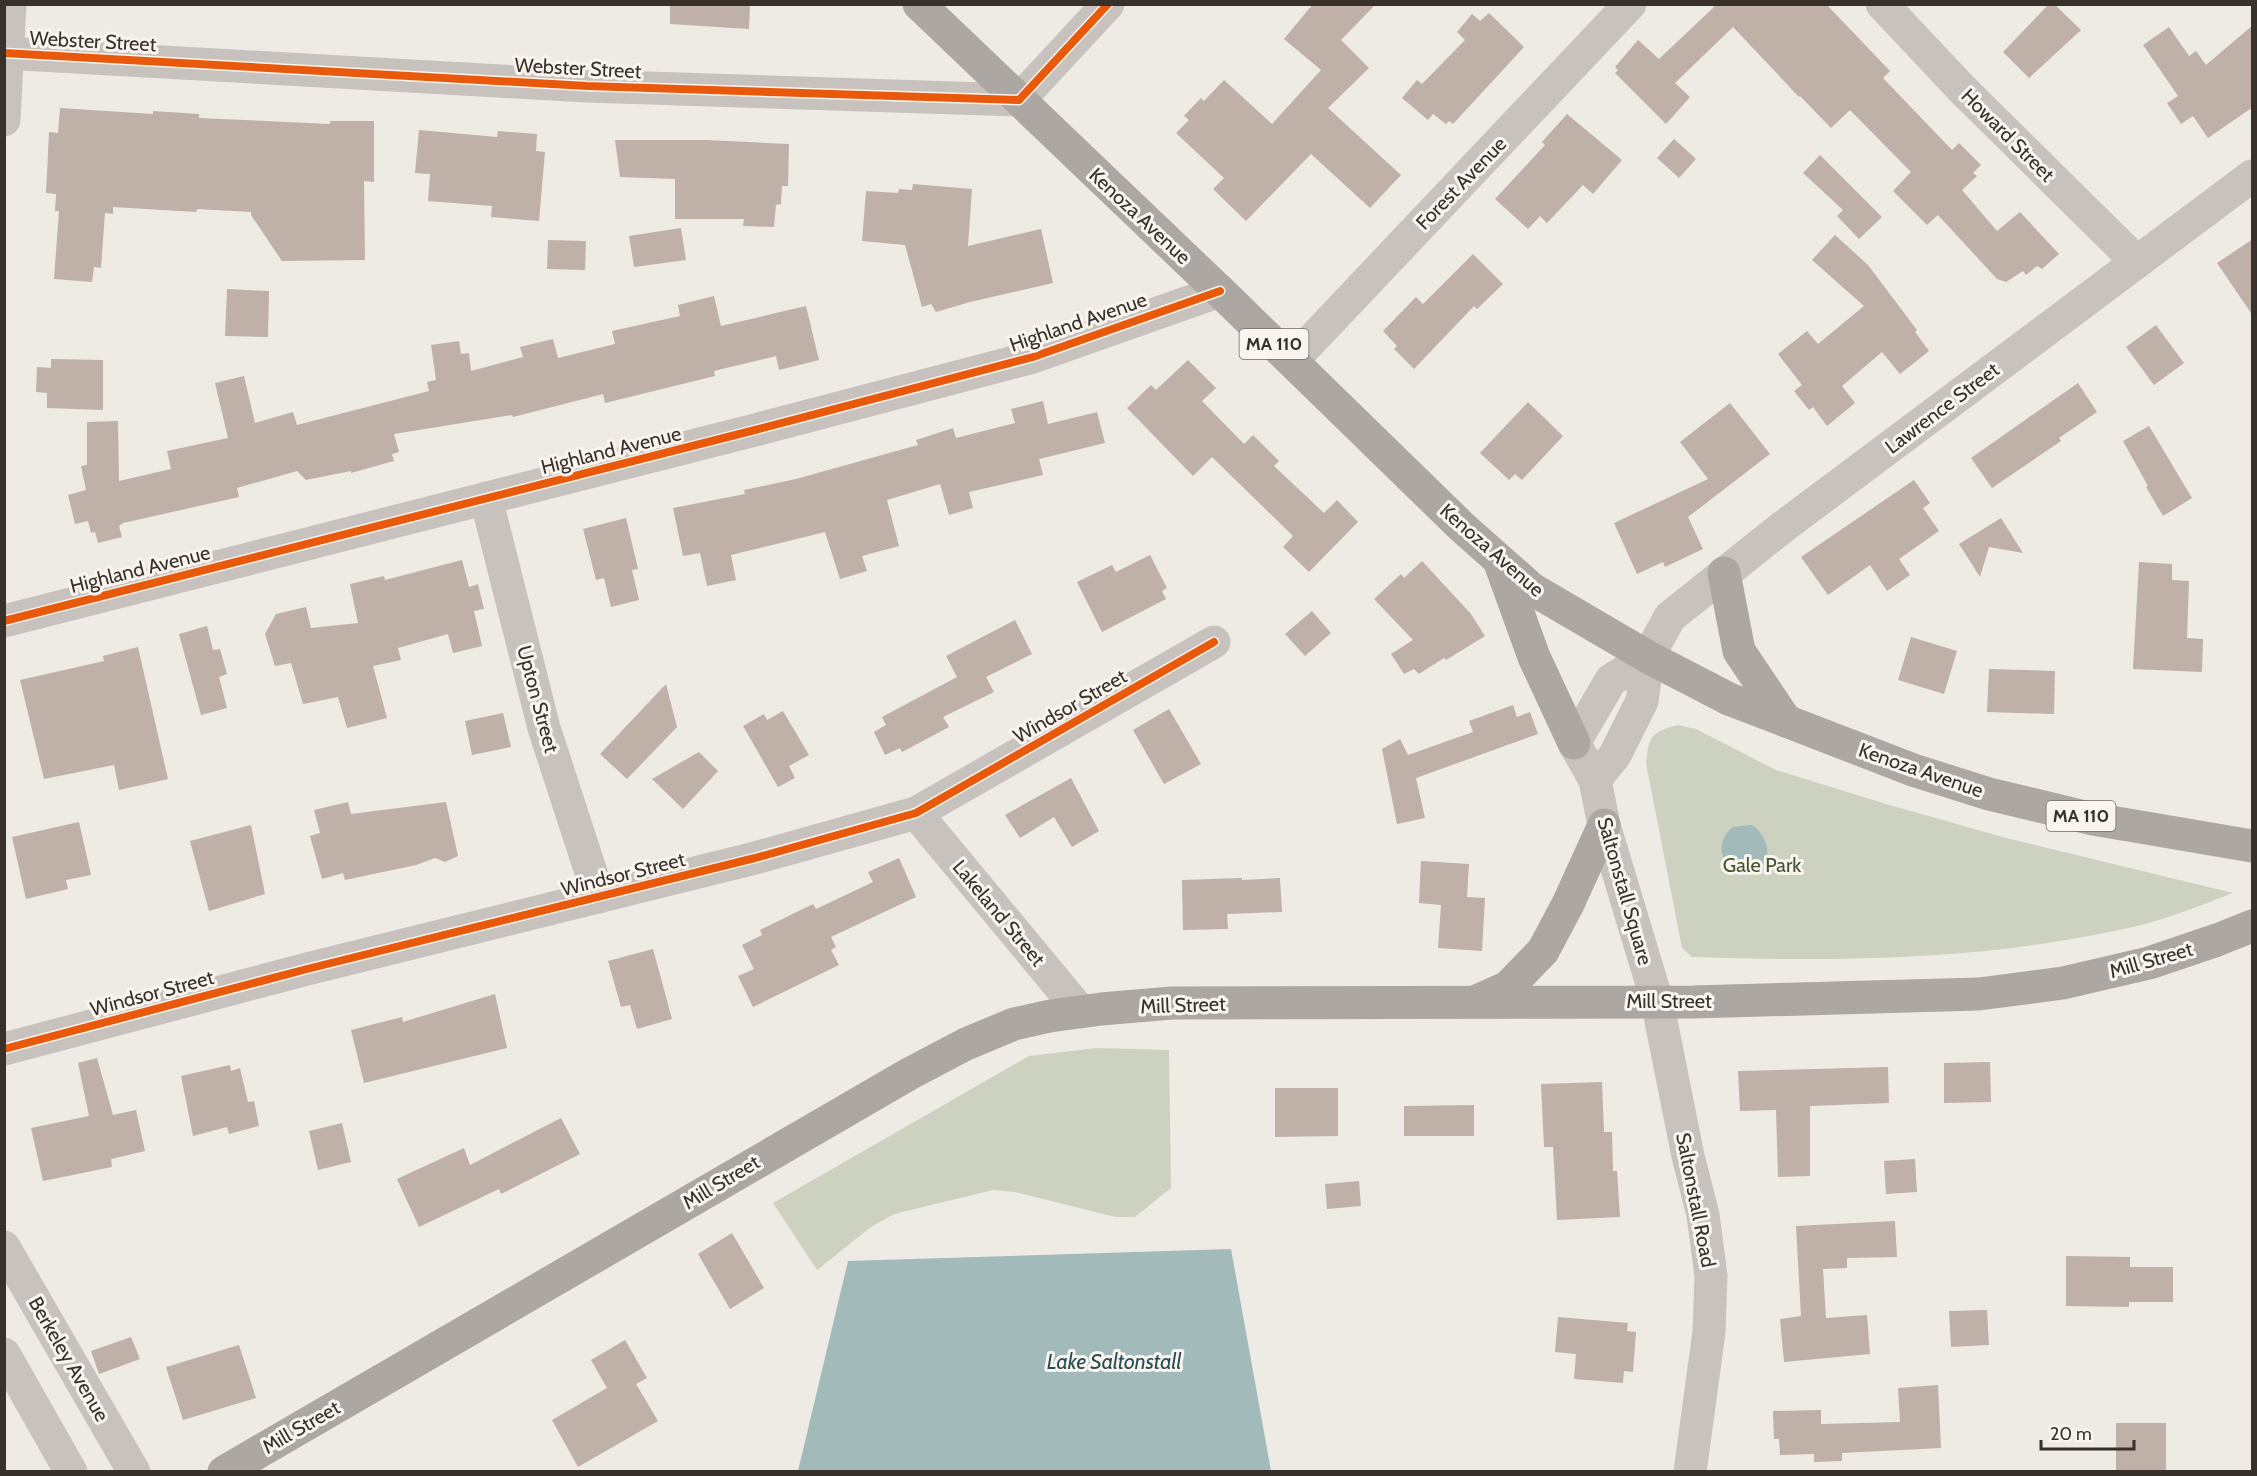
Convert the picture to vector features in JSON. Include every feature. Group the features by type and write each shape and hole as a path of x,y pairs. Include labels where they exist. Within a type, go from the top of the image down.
{"main road":[{"name":"Kenoza Avenue","path":"919,4 1220,291 1462,527 1532,589 1648,657 1729,699 1913,770 1989,794 2093,819 2253,846"},
{"path":"1498,559 1534,657 1575,743"},
{"path":"1724,573 1739,651 1786,721"},
{"path":"1475,1002 1508,987 1543,951 1568,904 1604,825"},
{"name":"Mill Street","path":"224,1472 787,1143 937,1059 1014,1024 1081,1012 1172,1003 1657,1001 1979,994 2063,984 2149,963 2253,926"}],"street":[{"path":"4,120 10,4"},
{"path":"1019,100 1108,4"},
{"name":"Forest Avenue","path":"1292,361 1630,4"},
{"name":"Howard Street","path":"1882,4 1961,88 2137,262"},
{"name":"Webster Street","path":"6,53 587,86 1019,100"},
{"name":"Lawrence Street","path":"1648,657 1670,617 1724,573 2253,176"},
{"name":"Highland Avenue","path":"4,621 1033,357 1220,291"},
{"name":"Upton Street","path":"486,498 544,728 599,897"},
{"name":"Windsor Street","path":"4,1049 318,966 755,858 916,813 1214,642"},
{"path":"1575,743 1611,680 1648,657"},
{"path":"1595,780 1615,755 1642,701 1648,657"},
{"name":"Saltonstall Square","path":"1575,743 1595,780 1604,825 1657,1001"},
{"name":"Lakeland Street","path":"916,813 1081,1012"},
{"name":"Saltonstall Road","path":"1657,1001 1688,1156 1703,1215 1711,1276 1709,1332 1690,1472"},
{"name":"Berkeley Avenue","path":"4,1247 134,1472"},
{"path":"4,1354 71,1472"}],"green space":[{"name":"Gale Park","path":"1678,725 1696,729 1776,770 1886,804 2006,838 2233,893 2143,924 2020,947 1879,958 1692,957 1682,948 1646,763 1648,747 1653,737 1662,730"},
{"path":"1097,1048 1169,1050 1171,1188 1135,1217 1116,1217 1015,1192 993,1190 894,1214 871,1227 817,1270 773,1203 1029,1056"}],"water":[{"path":"1752,825 1765,841 1767,858 1757,871 1737,874 1724,858 1722,844 1732,827"},
{"name":"Lake Saltonstall","path":"1231,1249 1271,1471 798,1471 848,1261"}],"building":[{"path":"670,4 750,4 749,29 670,24"},
{"path":"1313,4 1376,4 1341,40 1369,68 1328,108 1401,175 1370,208 1311,154 1246,221 1213,189 1224,178 1176,133 1189,120 1184,116 1201,98 1204,101 1224,80 1272,124 1321,70 1284,39"},
{"path":"1712,4 1826,4 1890,71 1883,78 1952,150 1959,143 1981,165 1973,173 1977,176 1962,190 1997,231 2020,212 2059,254 2042,269 2037,266 2026,275 2023,271 2006,282 1997,279 1938,215 1927,225 1893,191 1911,172 1850,110 1831,128 1733,27 1675,83 1690,97 1666,124 1615,73 1618,70 1615,67 1638,40 1659,59 1714,7"},
{"path":"2049,4 2054,4 2081,30 2029,78 2003,52"},
{"path":"1489,13 1524,47 1453,124 1449,121 1446,124 1433,114 1428,120 1402,98 1417,80 1422,84 1465,40 1457,32 1472,14 1480,21"},
{"path":"2253,25 2253,107 2208,138 2193,116 2181,124 2167,103 2178,96 2143,45 2169,27 2189,56 2196,51 2206,65"},
{"path":"60,108 153,114 153,111 199,114 199,118 330,124 330,121 374,121 374,182 364,181 365,260 282,261 251,212 197,209 196,212 113,207 113,214 105,213 101,268 94,267 92,282 54,279 59,211 55,211 56,194 46,193 49,132 58,133"},
{"path":"1567,114 1622,160 1593,194 1583,185 1547,223 1540,216 1528,229 1495,199 1545,145 1542,142"},
{"path":"419,130 497,137 498,131 537,134 536,151 545,152 539,221 491,217 492,206 428,201 430,174 415,173"},
{"path":"1674,139 1696,159 1679,178 1657,158"},
{"path":"615,140 706,140 789,144 788,186 782,186 781,204 776,205 774,227 743,226 744,219 675,219 675,179 620,177"},
{"path":"1820,155 1882,217 1859,239 1837,216 1843,210 1803,173"},
{"path":"913,184 972,189 968,246 1041,229 1053,283 936,312 931,304 922,307 905,245 862,241 866,191 898,193 899,189 912,190"},
{"path":"681,228 686,260 634,267 629,236"},
{"path":"1835,235 1868,265 1917,330 1915,332 1929,351 1900,374 1882,352 1842,386 1855,403 1827,426 1813,407 1809,410 1794,391 1802,385 1778,354 1807,331 1818,344 1864,306 1812,260"},
{"path":"2253,239 2253,316 2217,263"},
{"path":"548,240 586,241 585,270 547,269"},
{"path":"1473,254 1503,284 1477,309 1474,306 1414,369 1394,349 1397,346 1383,331 1416,297 1423,304"},
{"path":"227,289 269,291 268,337 225,336"},
{"path":"714,296 721,326 806,306 819,360 779,370 776,356 714,371 715,376 605,403 603,394 513,417 512,415 394,434 399,452 392,454 394,461 351,473 351,471 306,480 297,471 237,488 239,497 123,523 119,526 122,537 98,543 95,532 91,533 88,521 75,524 68,495 86,490 81,466 87,465 87,422 118,421 119,481 171,469 167,451 228,438 215,383 244,376 255,423 293,412 297,425 429,391 427,382 436,380 431,345 459,341 461,354 469,353 471,371 523,357 520,347 553,339 558,358 615,344 612,331 680,316 678,305"},
{"path":"2156,325 2184,363 2154,385 2126,347"},
{"path":"51,359 103,360 103,410 47,408 47,393 36,392 37,367 51,368"},
{"path":"1188,360 1216,388 1202,401 1244,444 1253,435 1279,461 1274,466 1324,513 1337,500 1358,522 1309,572 1283,547 1293,536 1212,457 1193,476 1127,408 1151,385 1156,390"},
{"path":"2078,383 2097,412 2059,438 2061,441 1992,488 1971,458"},
{"path":"1043,401 1048,424 1097,412 1105,443 1039,459 1043,475 969,492 973,508 949,515 940,484 887,500 899,546 862,556 867,571 840,579 825,532 731,555 736,580 707,586 700,553 683,556 673,508 745,494 744,490 796,479 918,445 916,440 953,428 956,438 1015,423 1011,409"},
{"path":"1528,402 1563,436 1522,480 1515,474 1509,480 1480,453"},
{"path":"1730,403 1770,454 1688,517 1703,549 1665,567 1663,562 1637,574 1614,523 1708,479 1680,442"},
{"path":"2149,426 2192,498 2163,516 2123,441"},
{"path":"1914,480 1930,503 1923,508 1939,531 1899,559 1910,575 1887,591 1870,565 1828,595 1801,557"},
{"path":"626,518 638,569 632,570 639,600 611,607 604,578 596,580 583,529"},
{"path":"2001,518 2023,553 1989,547 1980,577 1959,544"},
{"path":"1150,555 1167,588 1162,591 1166,599 1102,632 1077,582 1112,565 1116,572"},
{"path":"462,560 469,587 478,584 484,609 474,611 482,646 453,653 448,634 398,648 401,660 373,666 387,718 347,728 338,697 303,704 291,663 275,666 265,634 276,614 306,607 311,628 358,623 350,584 384,576 385,580"},
{"path":"1422,561 1471,614 1485,636 1419,674 1414,669 1404,674 1391,654 1413,640 1374,599 1401,574 1404,578"},
{"path":"2139,562 2172,564 2172,580 2189,581 2187,638 2203,639 2202,672 2133,669"},
{"path":"1312,611 1331,633 1305,656 1285,634"},
{"path":"1015,620 1032,654 986,677 994,692 943,717 949,727 902,752 900,748 885,755 874,732 886,725 882,717 957,677 946,656"},
{"path":"207,626 213,650 220,649 227,674 219,677 227,708 201,715 179,634"},
{"path":"1911,637 1957,651 1944,694 1898,680"},
{"path":"138,647 168,779 119,790 114,765 44,779 20,680 104,661 103,656"},
{"path":"1989,669 2055,671 2054,714 1987,712"},
{"path":"666,684 677,727 627,779 600,754"},
{"path":"1513,705 1517,717 1530,712 1538,734 1416,778 1425,818 1397,824 1382,749 1400,739 1408,755 1473,732 1469,721"},
{"path":"1169,709 1201,764 1164,784 1133,730"},
{"path":"783,711 809,755 789,766 795,778 778,787 743,726 764,714 767,720"},
{"path":"503,713 511,747 472,755 465,721"},
{"path":"699,752 718,771 683,809 652,779"},
{"path":"1071,778 1099,831 1072,847 1054,817 1020,838 1005,815"},
{"path":"348,802 351,814 446,802 458,856 445,862 435,858 416,865 345,880 343,873 322,879 310,836 320,833 314,810"},
{"path":"79,822 91,875 66,880 68,889 26,899 12,837"},
{"path":"251,825 265,894 209,911 190,841"},
{"path":"899,858 916,897 831,937 836,947 831,950 839,965 753,1007 738,976 754,969 742,945 762,935 760,930 813,904 816,909 873,882 868,872"},
{"path":"1421,861 1469,864 1467,897 1485,898 1482,951 1438,948 1441,905 1419,903"},
{"path":"1242,878 1242,880 1280,878 1282,912 1227,914 1228,929 1183,930 1182,880"},
{"path":"653,949 672,1019 637,1029 630,1005 621,1007 608,961"},
{"path":"495,994 507,1048 364,1083 351,1030 402,1017 403,1022"},
{"path":"97,1058 113,1115 136,1110 145,1151 111,1159 112,1167 43,1181 31,1128 89,1116 78,1063"},
{"path":"1990,1062 1991,1102 1944,1103 1944,1063"},
{"path":"230,1065 231,1071 240,1068 248,1102 254,1101 259,1126 229,1134 227,1127 193,1136 181,1076"},
{"path":"1888,1067 1889,1103 1810,1106 1810,1176 1778,1177 1776,1110 1740,1111 1738,1071"},
{"path":"1602,1082 1604,1132 1612,1132 1613,1171 1617,1171 1620,1217 1557,1220 1553,1147 1544,1147 1541,1084"},
{"path":"1275,1088 1338,1088 1338,1136 1275,1137"},
{"path":"1474,1105 1474,1136 1404,1136 1404,1106"},
{"path":"561,1118 580,1154 501,1194 499,1189 419,1227 397,1179 464,1148 470,1165"},
{"path":"342,1123 351,1162 318,1170 309,1131"},
{"path":"1915,1159 1917,1192 1886,1194 1884,1161"},
{"path":"1359,1181 1361,1206 1327,1209 1325,1184"},
{"path":"1895,1221 1897,1257 1847,1258 1847,1268 1823,1269 1826,1318 1867,1315 1870,1354 1784,1362 1780,1319 1801,1316 1796,1226"},
{"path":"732,1233 764,1288 730,1309 698,1254"},
{"path":"2066,1256 2130,1257 2130,1267 2173,1267 2173,1302 2129,1302 2129,1307 2066,1306"},
{"path":"1987,1310 1989,1345 1951,1347 1949,1311"},
{"path":"1558,1317 1628,1323 1627,1331 1636,1332 1633,1372 1624,1371 1623,1383 1574,1379 1576,1354 1555,1352"},
{"path":"131,1337 140,1359 99,1374 91,1351"},
{"path":"625,1340 647,1378 636,1384 658,1421 578,1467 552,1420 607,1388 591,1360"},
{"path":"239,1345 256,1398 183,1420 166,1367"},
{"path":"1938,1385 1941,1448 1842,1453 1842,1461 1814,1462 1814,1454 1780,1455 1779,1439 1774,1439 1773,1411 1821,1410 1821,1424 1900,1422 1898,1388"},
{"path":"2116,1423 2166,1423 2166,1472 2116,1472"}],"cycle path":[{"path":"4,53 587,86 1019,100 1108,4"},
{"path":"4,621 1033,357 1220,291"},
{"path":"4,1049 307,969 755,858 916,813 1214,642"}]}
